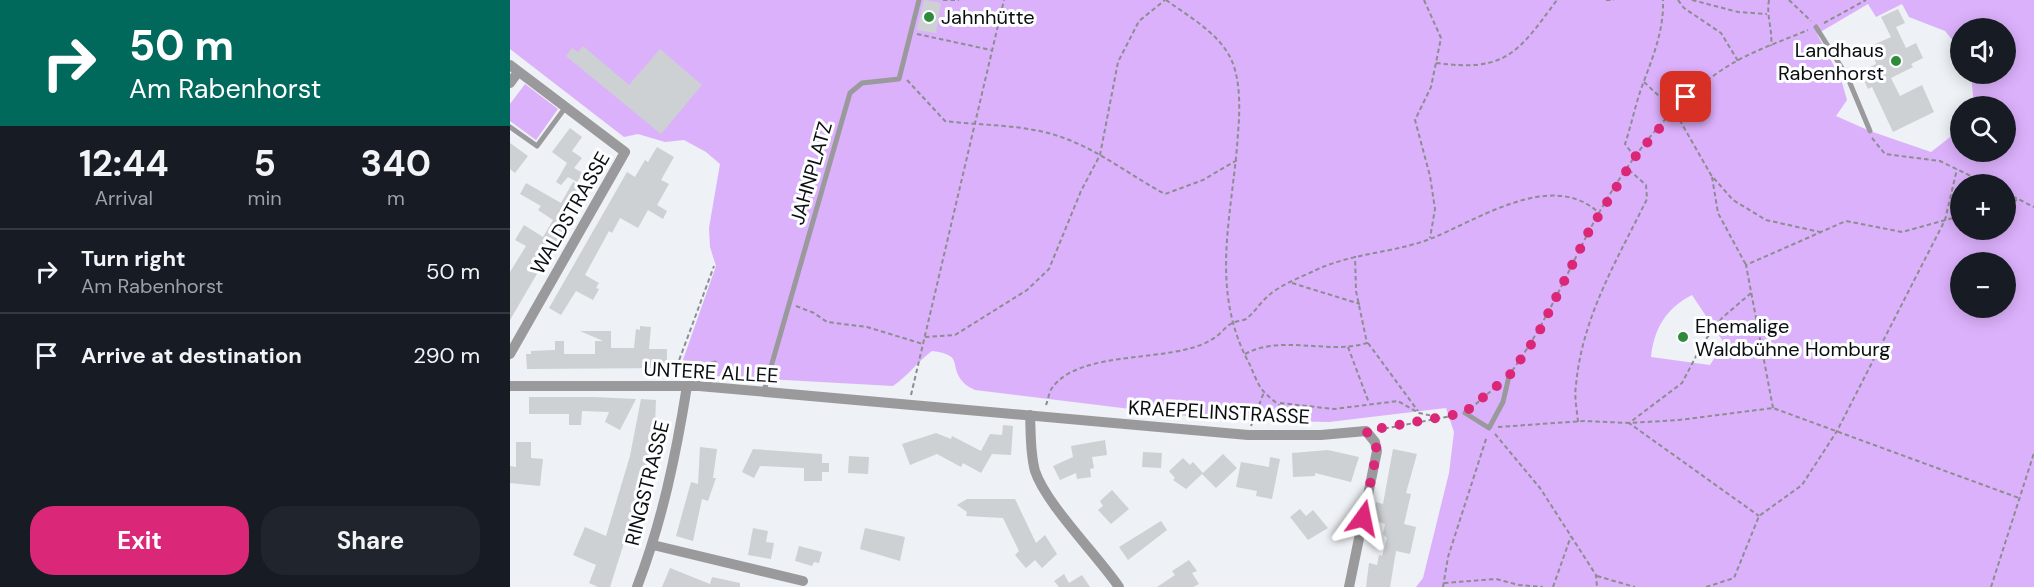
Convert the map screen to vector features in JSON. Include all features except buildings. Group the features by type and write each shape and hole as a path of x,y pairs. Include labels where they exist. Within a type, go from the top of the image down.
{"street":[{"path":"510,83 514,69 565,108"},
{"name":"WALDSTRASSE","path":"510,354 625,152 565,108"},
{"name":"UNTERE ALLEE","path":"510,386 687,386 909,403"},
{"name":"RINGSTRASSE","path":"637,587 653,545 678,446 687,386"},
{"name":"KRAEPELINSTRASSE","path":"909,403 1248,435 1298,436 1366,431"},
{"path":"1030,416 1032,456 1036,472 1054,504 1119,587"},
{"path":"1349,587 1377,451 1375,442 1366,431"},
{"path":"653,545 803,581"}],"lane":[{"path":"902,75 919,0"},
{"path":"1816,27 1847,76 1870,131"},
{"name":"JAHNPLATZ","path":"763,392 850,93 862,83 894,81 902,75"},
{"path":"510,127 537,146 565,108"},
{"path":"687,386 704,367 715,363"},
{"path":"1464,413 1489,428 1503,402 1509,376"}],"path":[{"path":"944,0 960,0"},
{"path":"909,403 1004,0"},
{"path":"925,337 955,335 965,330 1027,290 1049,269 1081,191 1100,154 1118,62 1139,21 1166,0 1222,44 1232,59 1236,74 1240,117 1237,160 1226,225 1224,278 1232,323 1244,355 1264,392 1296,419 1298,436"},
{"path":"1424,0 1441,38 1431,87 1415,120 1430,176 1435,209 1430,239"},
{"path":"1436,63 1466,67 1493,64 1530,36 1557,0"},
{"path":"1606,0 1614,0"},
{"path":"1635,157 1625,144 1654,57 1664,19 1663,0"},
{"path":"1678,0 1684,8 1721,33 1738,61"},
{"path":"1692,0 1738,12 1767,14"},
{"path":"1769,0 1767,14 1773,32 1770,46"},
{"path":"1789,0 1816,27"},
{"path":"1366,431 1464,413 1509,376 1537,336 1600,214 1635,157 1686,97 1738,61 1816,27 1866,0"},
{"path":"912,33 992,50"},
{"path":"902,75 945,121 1016,127 1063,137 1100,154 1128,174 1165,194 1203,180 1237,160"},
{"path":"1644,82 1674,110 1711,174 1733,200 1766,220 1820,232"},
{"path":"1870,131 1885,154 1940,161 1966,174"},
{"path":"1578,422 1575,386 1583,343 1600,291 1647,199 1646,185 1628,169"},
{"path":"1706,587 1734,578 1759,516 1802,485 1837,431 1945,220 1957,170"},
{"path":"1711,174 1718,213 1746,266 1773,408"},
{"path":"1043,416 1052,388 1073,372 1096,364 1182,349 1211,341 1232,323 1245,319 1270,294 1316,270 1355,256 1430,239 1470,219 1527,198 1571,197 1588,202 1600,214"},
{"path":"2018,200 2034,207"},
{"path":"1746,266 1846,221 1902,232 1950,219"},
{"path":"1355,256 1356,291 1367,342 1419,413"},
{"path":"670,386 714,266"},
{"path":"1292,283 1360,304"},
{"path":"1629,423 1682,383 1702,343 1722,318 1751,293"},
{"path":"789,300 798,308 814,313 828,322 867,327 923,344"},
{"path":"1244,355 1260,346 1348,347 1367,342"},
{"path":"1348,347 1369,403"},
{"path":"1248,435 1264,392"},
{"path":"1279,403 1334,409 1398,401 1419,413 1441,418"},
{"path":"1489,428 1578,422 1629,423 1773,408 2019,498"},
{"path":"1629,423 1759,516"},
{"path":"1489,428 1540,488 1596,575 1597,587"},
{"path":"1489,428 1448,557 1443,585 1496,579 1543,587"},
{"path":"1991,587 2034,453"},
{"path":"1554,587 1571,536"},
{"path":"1596,575 1635,587"}],"shaded area":[{"path":"510,0 2034,0 2034,587 1416,587 1423,578 1449,473 1454,432 1446,408 1329,422 1204,418 975,390 963,382 949,355 932,351 893,386 678,374 716,266 710,247 709,228 720,164 706,152 684,140 665,142 638,134 624,137 510,49","holes":["1868,4 1876,17 1902,4 1909,17 1945,31 1950,37 1950,18 2016,18 2016,84 1972,84 1973,96 2016,96 2016,162 1950,162 1950,137 1931,152 1870,131 1836,116 1847,100 1841,79 1817,34","1692,295 1724,343 1710,365 1651,357 1655,337 1663,320 1675,306"]},
{"path":"525,84 558,109 536,140 510,121 510,104"}],"place":[{"name":"Jahnhütte","path":"929,17"},
{"name":"Landhaus Rabenhorst","path":"1896,61"},
{"name":"Ehemalige Waldbühne Homburg","path":"1683,337"}],"route":[{"path":"1363,518 1377,451 1375,442 1366,431 1388,429 1464,413 1509,376 1537,336 1588,233 1635,157 1686,97"}]}
